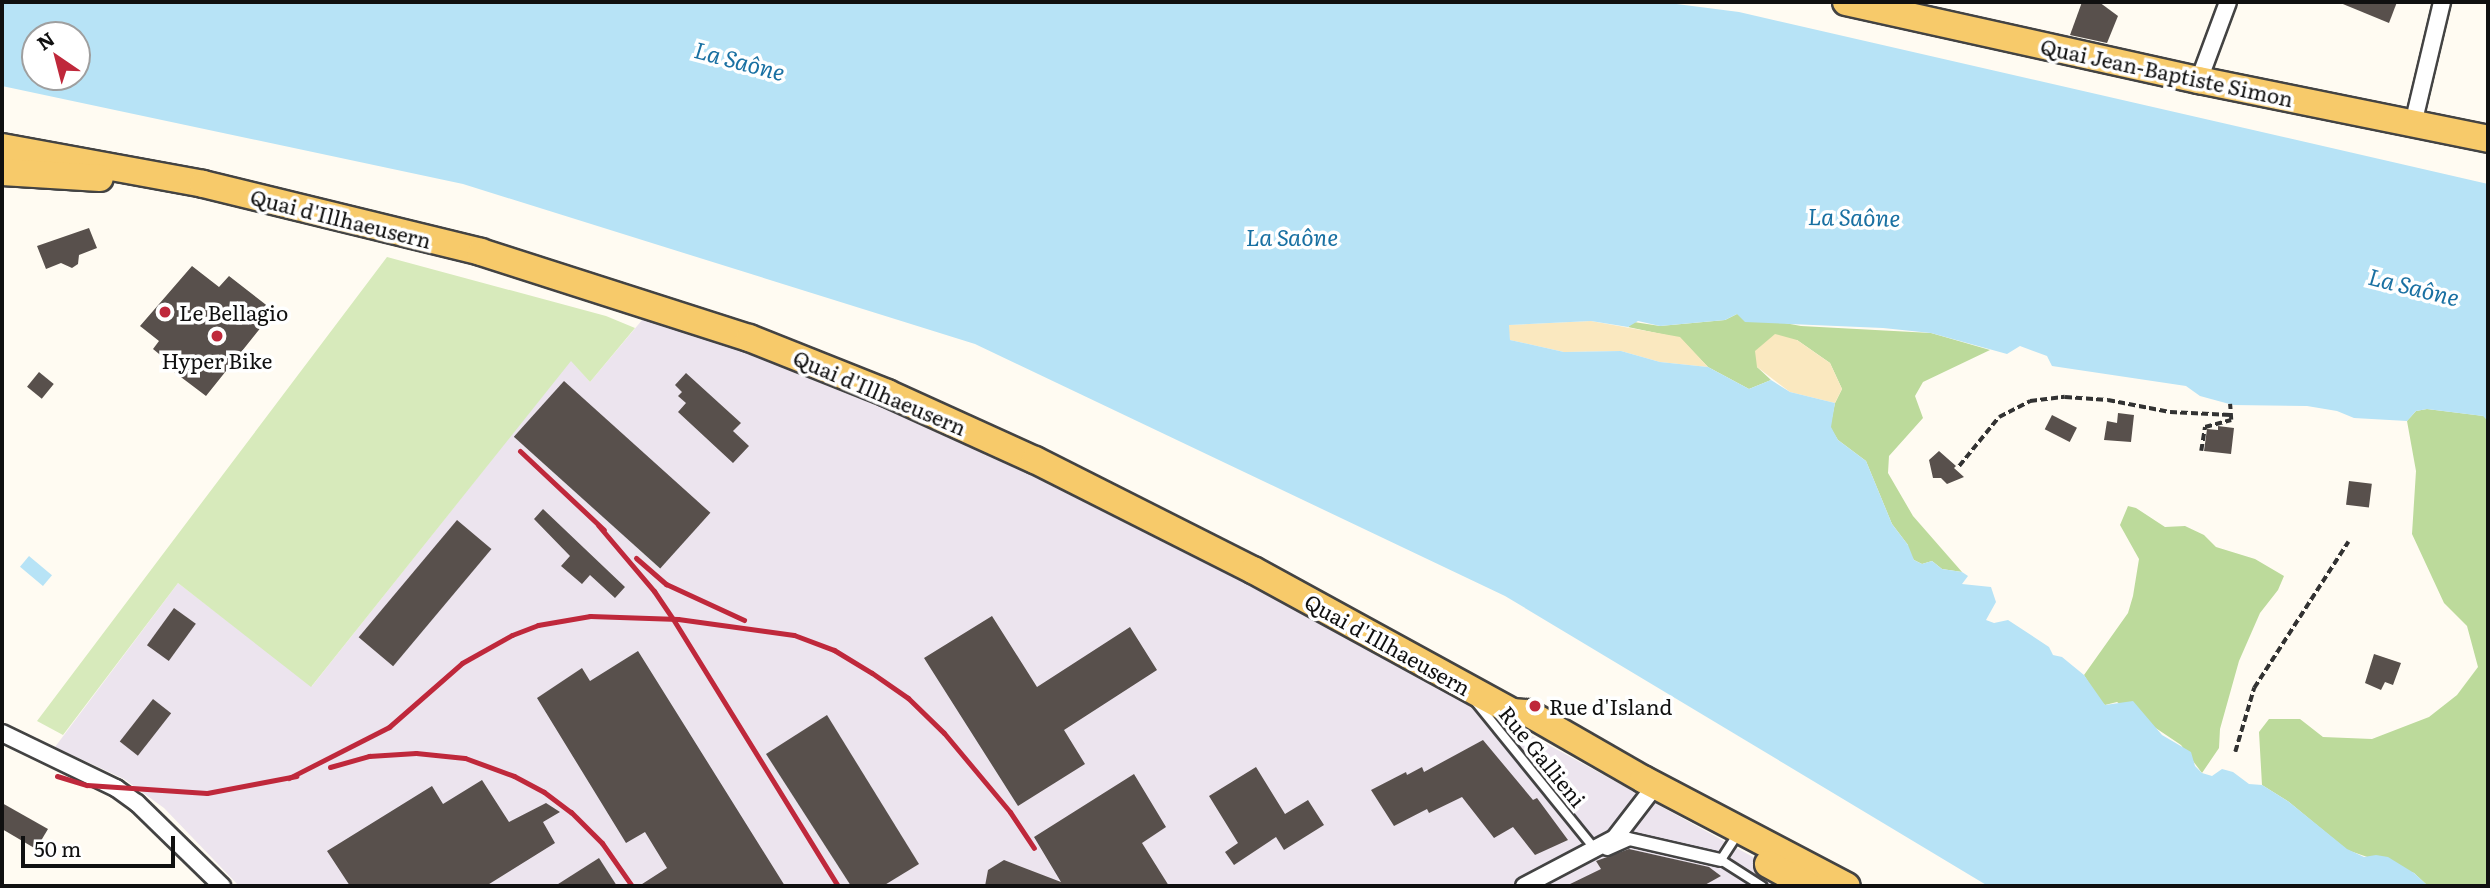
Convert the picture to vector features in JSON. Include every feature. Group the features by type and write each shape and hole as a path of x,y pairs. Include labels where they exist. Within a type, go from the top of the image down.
{"main road":[{"name":"Quai Jean-Baptiste Simon","path":"1846,2 2199,80 2488,139"},
{"name":"Quai d'Illhaeusern","path":"2,147 203,184 481,252 749,338 874,387 1035,460 1241,564 1478,692 1513,712 1521,725 1652,791 1731,844 1808,886"},
{"name":"Quai d'Illhaeusern","path":"2,172 203,184"},
{"name":"Quai d'Illhaeusern","path":"1731,844 1847,886"}],"street":[{"path":"2199,80 2228,2"},
{"path":"2413,124 2442,2"},
{"path":"2,733 116,788 137,803 222,886"},
{"path":"1524,886 1592,846 1615,838 1652,791"},
{"path":"1592,846 1609,849 1629,839 1731,844"}],"lane":[{"name":"Rue Gallieni","path":"1478,692 1474,700 1492,727 1592,846"},
{"path":"1731,844 1762,886"}],"path":[{"path":"1959,466 1999,417 2030,401 2064,397 2108,400 2171,412 2231,415"},
{"path":"2201,451 2205,427 2231,420 2230,404"},
{"path":"2235,752 2246,708 2255,688 2348,542"}],"shaded area":[{"path":"648,313 771,351 1100,499 1806,886 239,886 164,808 124,779 55,747 178,583 312,686 571,360 590,382"}],"green space":[{"path":"387,257 606,316 635,328 590,382 571,361 311,687 178,583 63,735 37,721"},
{"path":"1737,314 1801,326 1931,333 1990,350 1923,382 1915,396 1923,418 1889,456 1888,473 1913,516 1962,572 1942,569 1932,561 1922,564 1914,560 1908,551 1908,545 1892,524 1866,461 1838,440 1830,427 1835,403 1842,389 1830,363 1797,340 1757,367 1771,380 1749,389 1708,367 1680,338 1628,327 1634,322 1660,326 1725,320"},
{"path":"2427,409 2484,416 2488,421 2488,886 2428,886 2414,873 2347,850 2289,802 2262,785 2259,732 2269,719 2300,719 2323,737 2372,739 2429,717 2457,695 2478,667 2467,626 2444,603 2412,534 2416,471 2407,421 2416,411"},
{"path":"2128,506 2136,508 2165,527 2185,526 2204,535 2216,547 2255,559 2284,576 2278,590 2260,613 2239,661 2220,729 2219,748 2202,773 2181,745 2117,702 2105,705 2084,675 2128,613 2133,596 2139,559 2120,525"}],"sand":[{"path":"1591,321 1680,337 1708,367 1660,362 1621,351 1564,352 1510,340 1508,325"},
{"path":"1775,334 1797,340 1830,363 1842,389 1835,403 1790,392 1757,367 1755,351"}],"water":[{"name":"La Saône","path":"2,2 1661,2 1739,12 2488,184 2488,421 2483,416 2427,409 2416,411 2407,421 2354,418 2337,411 2307,406 2233,405 2200,396 2186,386 2052,366 2047,356 2020,346 2007,354 1931,333 1883,328 1745,322 1737,314 1725,320 1660,326 1638,321 1628,327 1591,321 1509,325 1510,340 1564,352 1621,351 1660,362 1708,367 1749,389 1771,380 1790,392 1835,403 1831,427 1838,440 1866,461 1892,524 1908,545 1914,560 1922,564 1932,561 1942,569 1962,572 1968,576 1962,584 1991,587 1996,602 1986,620 1994,623 2008,620 2049,647 2053,655 2062,657 2084,675 2105,705 2133,701 2162,735 2191,752 2195,766 2202,773 2212,776 2222,769 2233,772 2249,784 2262,785 2289,802 2347,849 2364,857 2388,857 2414,873 2428,886 1988,886 1505,596 975,344 463,184 26,91 91,91 91,21 21,21 21,90 2,86"},
{"path":"29,556 52,575 43,586 20,567"}],"building":[{"path":"2082,2 2099,2 2118,16 2107,43 2070,35"},
{"path":"2338,2 2397,2 2389,23"},
{"path":"89,228 97,248 79,255 78,264 72,268 61,263 46,269 37,246"},
{"name":"Hyper Bike","path":"192,266 219,287 229,276 274,311 206,396 161,362 164,358 153,349 159,341 140,326"},
{"path":"39,372 54,384 42,399 27,387"},
{"path":"686,373 741,423 733,431 749,446 733,463 678,412 686,403 678,396 682,392 675,385"},
{"path":"564,381 710,513 660,569 514,437"},
{"path":"2118,413 2134,415 2131,442 2104,440 2107,421 2117,423"},
{"path":"2052,415 2077,428 2070,442 2045,429"},
{"path":"2218,426 2234,428 2231,454 2204,451 2207,429 2218,430"},
{"path":"1939,451 1964,477 1947,484 1941,478 1933,478 1929,460"},
{"path":"2349,481 2372,484 2369,508 2346,505"},
{"path":"543,509 625,587 615,598 590,575 582,584 561,566 570,556 534,519"},
{"path":"457,520 491,549 393,666 359,637"},
{"path":"174,608 196,624 169,661 147,645"},
{"path":"992,616 1037,687 1130,627 1157,670 1064,730 1085,764 1018,806 924,658"},
{"path":"638,651 785,886 639,886 667,868 645,832 626,843 537,698 582,668 590,681"},
{"path":"2374,654 2401,663 2393,685 2385,682 2381,690 2365,683"},
{"path":"153,699 171,713 138,756 120,742"},
{"path":"827,715 919,864 883,886 851,886 766,754"},
{"path":"1483,740 1533,800 1537,798 1568,840 1535,855 1513,827 1494,838 1462,797 1429,813 1427,809 1394,826 1371,790 1406,772 1407,775 1422,767 1424,772"},
{"path":"1256,767 1285,814 1308,800 1324,825 1284,850 1276,837 1234,865 1225,852 1238,843 1209,796"},
{"path":"1134,774 1166,827 1142,843 1169,886 985,886 988,870 1004,860 1061,882 1034,837"},
{"path":"482,780 509,822 546,803 560,812 543,822 555,843 486,886 350,886 327,851 432,786 443,804"},
{"path":"2,803 48,829 36,849 2,829"},
{"path":"1629,849 1709,867 1721,876 1703,886 1566,886 1601,869 1596,861"},
{"path":"599,858 617,886 555,886"}],"railway":[{"path":"520,451 604,530"},
{"path":"598,525 654,591 673,619 838,886"},
{"path":"636,558 666,584 744,620"},
{"path":"289,778 389,727 462,663 512,635 538,625 590,616 678,619 794,635 834,650 872,673 908,698 944,733 1010,812 1034,848"},
{"path":"330,767 369,756 416,753 465,758 514,776 544,792 571,812 602,843 632,886"},
{"path":"57,776 87,785 207,793 296,776"}],"place":[{"name":"Le Bellagio","path":"165,312"},
{"name":"Hyper Bike","path":"217,336"},
{"name":"Rue d'Island","path":"1535,706"}]}
